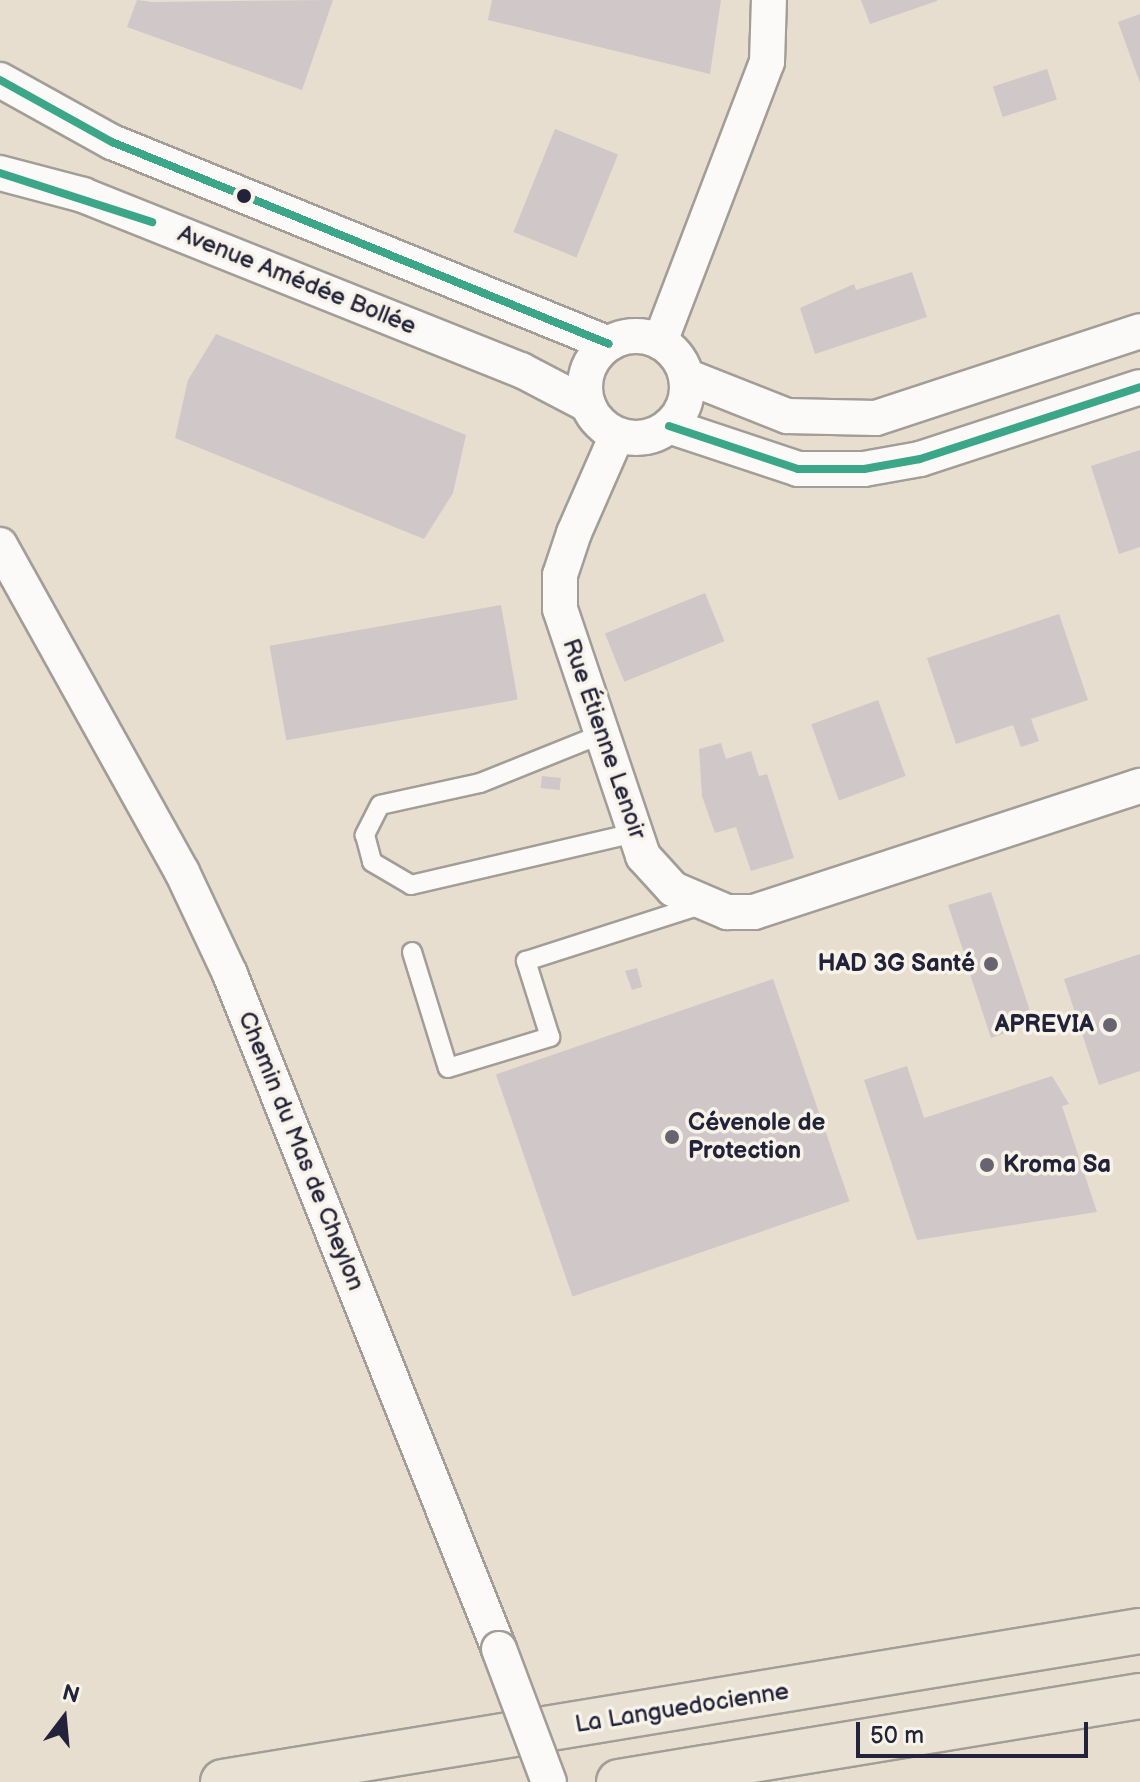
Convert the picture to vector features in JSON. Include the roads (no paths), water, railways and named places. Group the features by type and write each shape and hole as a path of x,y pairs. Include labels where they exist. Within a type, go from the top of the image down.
{"highway":[{"name":"La Languedocienne","path":"223,1782 1140,1631"},
{"path":"619,1782 1140,1696"}],"street":[{"path":"660,342 767,62 769,0"},
{"path":"0,80 103,139 609,344 643,336 660,342 686,376 787,416 876,418 1140,331"},
{"path":"0,87 0,111"},
{"name":"Avenue Amédée Bollée","path":"0,173 83,195 521,370 588,405"},
{"path":"609,344 587,370 588,405 617,435 644,438 669,426 685,404 686,376"},
{"path":"669,426 798,469 864,469 920,459 1140,387"},
{"name":"Rue Étienne Lenoir","path":"617,435 560,575 560,609 643,856 673,889 706,903 754,912 1140,786"},
{"name":"Chemin du Mas de Cheylon","path":"0,545 182,872 230,974 549,1782"}],"lane":[{"path":"602,734 480,783 380,805 365,835 372,862 411,885 635,833"},
{"path":"412,952 448,1068 550,1037 526,961 706,903"}],"place":[{"name":"HAD 3G Santé","path":"991,964"},
{"name":"APREVIA","path":"1110,1025"},
{"name":"Cévenole de Protection","path":"672,1137"},
{"name":"Kroma Sa","path":"987,1165"}]}
